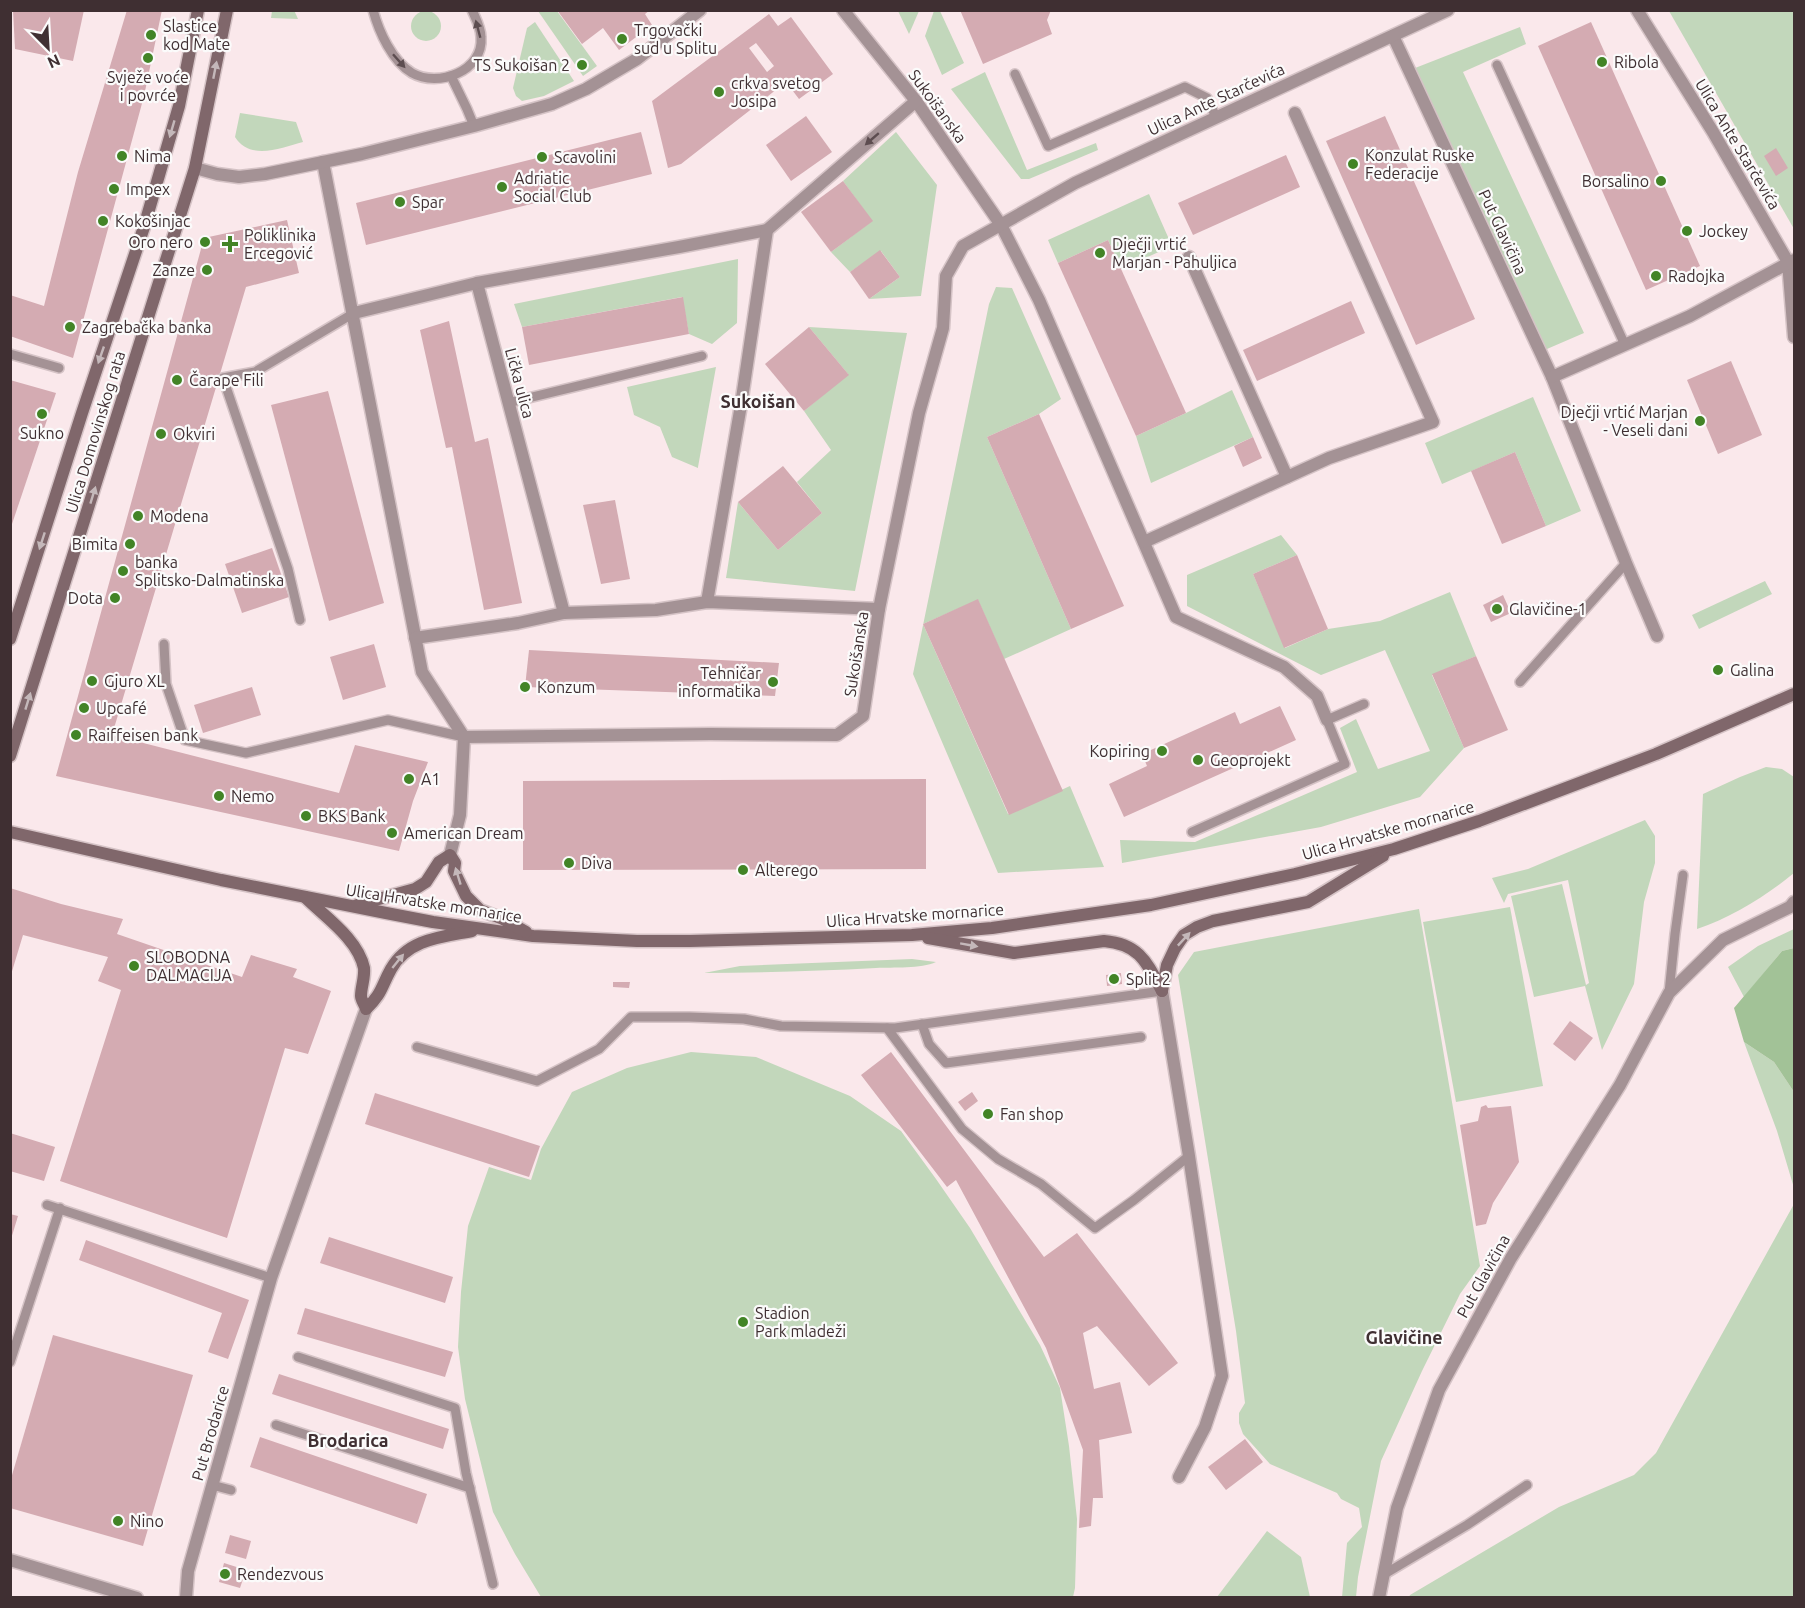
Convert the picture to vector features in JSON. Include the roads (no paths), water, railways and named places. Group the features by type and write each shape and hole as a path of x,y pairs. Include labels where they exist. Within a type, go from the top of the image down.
{"main road":[{"name":"Ulica Domovinskog rata","path":"10,639 144,227 179,106 198,10"},
{"name":"Ulica Domovinskog rata","path":"10,756 195,168 227,10"},
{"name":"Ulica Hrvatske mornarice","path":"10,832 352,907 433,922 533,936 690,941 912,935 992,928 1151,905 1295,874 1394,849 1479,821 1656,754 1794,694"},
{"path":"1162,992 1167,965 1184,935 1213,921 1308,902 1394,849"},
{"path":"352,907 415,889 426,882 439,862 450,855 455,863 454,871 466,896 480,910 503,919 533,936"},
{"path":"304,897 352,944 364,969 361,997 366,1009 378,998 391,969 400,956 410,948 427,940 485,929"},
{"path":"912,935 1014,953 1104,941 1119,942 1129,946 1149,966 1162,992"}],"street":[{"path":"195,168 239,177 265,174 474,126 552,104 586,89 637,59 700,10"},
{"name":"Sukoišanska","path":"843,10 916,101 1001,225 1039,300 1176,617 1284,667 1317,696 1327,720"},
{"name":"Ulica Ante Starčevića","path":"1001,225 1075,183 1448,10"},
{"name":"Ulica Ante Starčevića","path":"1637,10 1791,261 1794,337"},
{"name":"Put Glavičina","path":"1394,36 1552,377 1657,636"},
{"path":"354,313 477,283 766,230 916,101"},
{"path":"1144,542 1329,458 1433,422 1295,113"},
{"path":"323,162 422,672 464,737 460,815 450,855"},
{"name":"Sukoišanska","path":"464,737 837,735 863,716 879,609 919,413 943,328 946,276 963,246 1001,225"},
{"path":"707,602 741,405 766,230"},
{"path":"1189,257 1287,477"},
{"path":"1552,377 1690,316 1791,261"},
{"name":"Lička ulica","path":"477,283 564,613"},
{"path":"415,638 518,623 564,613 656,610 707,602 879,609"},
{"name":"Put Glavičina","path":"1379,1598 1397,1508 1439,1390 1511,1258 1620,1084 1669,993 1723,939 1794,903"},
{"path":"1162,992 1222,1376 1205,1426 1179,1477"},
{"name":"Put Brodarice","path":"186,1598 188,1571 271,1278 366,1009"},
{"path":"10,1560 137,1598"}],"lane":[{"path":"373,10 375,19 394,57 403,66 426,78 451,76 469,67 476,58 481,38 472,10"},
{"path":"1497,65 1624,345"},
{"path":"1016,74 1048,146 1185,87 1208,98 1216,117"},
{"path":"451,76 474,126"},
{"path":"300,620 288,569 223,378 255,372 354,313"},
{"path":"10,354 59,368"},
{"path":"507,403 702,356"},
{"path":"1521,682 1626,563"},
{"path":"164,644 166,684 185,740 246,753 388,720 464,737"},
{"path":"1327,720 1364,704"},
{"name":"Sukoišanska","path":"1192,832 1345,764 1327,720"},
{"name":"Put Glavičina","path":"1669,993 1683,875"},
{"path":"417,1047 537,1081 599,1049 631,1017 744,1020 781,1026 886,1028 1162,992"},
{"path":"922,1024 929,1044 946,1063 1141,1037"},
{"path":"886,1028 962,1130 998,1159 1041,1184 1095,1228 1189,1156"},
{"path":"47,1205 271,1278"},
{"path":"10,1362 60,1208"},
{"path":"298,1357 455,1408 470,1488 494,1584"},
{"path":"276,1425 470,1488"},
{"path":"212,1485 231,1490"},
{"path":"1383,1575 1467,1525 1527,1485"}],"place":[{"name":"Slastice kod Mate","path":"151,35"},
{"name":"Trgovački sud u Splitu","path":"622,39"},
{"name":"Svježe voće i povrće","path":"148,58"},
{"name":"Ribola","path":"1602,62"},
{"name":"TS Sukoišan 2","path":"582,65"},
{"name":"crkva svetog Josipa","path":"719,92"},
{"name":"Nima","path":"122,156"},
{"name":"Scavolini","path":"542,157"},
{"name":"Konzulat Ruske Federacije","path":"1353,164"},
{"name":"Borsalino","path":"1661,181"},
{"name":"Adriatic Social Club","path":"502,187"},
{"name":"Impex","path":"114,189"},
{"name":"Spar","path":"400,202"},
{"name":"Kokošinjac","path":"103,221"},
{"name":"Jockey","path":"1687,231"},
{"name":"Oro nero","path":"205,242"},
{"name":"Poliklinika Ercegović","path":"230,244"},
{"name":"Dječji vrtić Marjan - Pahuljica","path":"1100,253"},
{"name":"Zanze","path":"207,270"},
{"name":"Radojka","path":"1656,276"},
{"name":"Zagrebačka banka","path":"70,327"},
{"name":"Čarape Fili","path":"177,380"},
{"name":"Sukno","path":"42,414"},
{"name":"Dječji vrtić Marjan - Veseli dani","path":"1700,421"},
{"name":"Okviri","path":"161,434"},
{"name":"Modena","path":"138,516"},
{"name":"Bimita","path":"130,544"},
{"name":"banka Splitsko-Dalmatinska","path":"123,571"},
{"name":"Dota","path":"115,598"},
{"name":"Glavičine-1","path":"1497,609"},
{"name":"Galina","path":"1718,670"},
{"name":"Gjuro XL","path":"92,681"},
{"name":"Tehničar informatika","path":"773,682"},
{"name":"Konzum","path":"525,687"},
{"name":"Upcafé","path":"84,708"},
{"name":"Raiffeisen bank","path":"76,735"},
{"name":"Kopiring","path":"1162,751"},
{"name":"Geoprojekt","path":"1198,760"},
{"name":"A1","path":"409,779"},
{"name":"Nemo","path":"219,796"},
{"name":"BKS Bank","path":"306,816"},
{"name":"American Dream","path":"392,833"},
{"name":"Diva","path":"569,863"},
{"name":"Alterego","path":"743,870"},
{"name":"SLOBODNA DALMACIJA","path":"134,966"},
{"name":"Split 2","path":"1114,979"},
{"name":"Fan shop","path":"988,1114"},
{"name":"Stadion Park mladeži","path":"743,1322"},
{"name":"Nino","path":"118,1521"},
{"name":"Rendezvous","path":"225,1574"}],"district":[{"name":"Sukoišan","path":"758,402"},
{"name":"Glavičine","path":"1404,1338"},
{"name":"Brodarica","path":"348,1441"}]}
